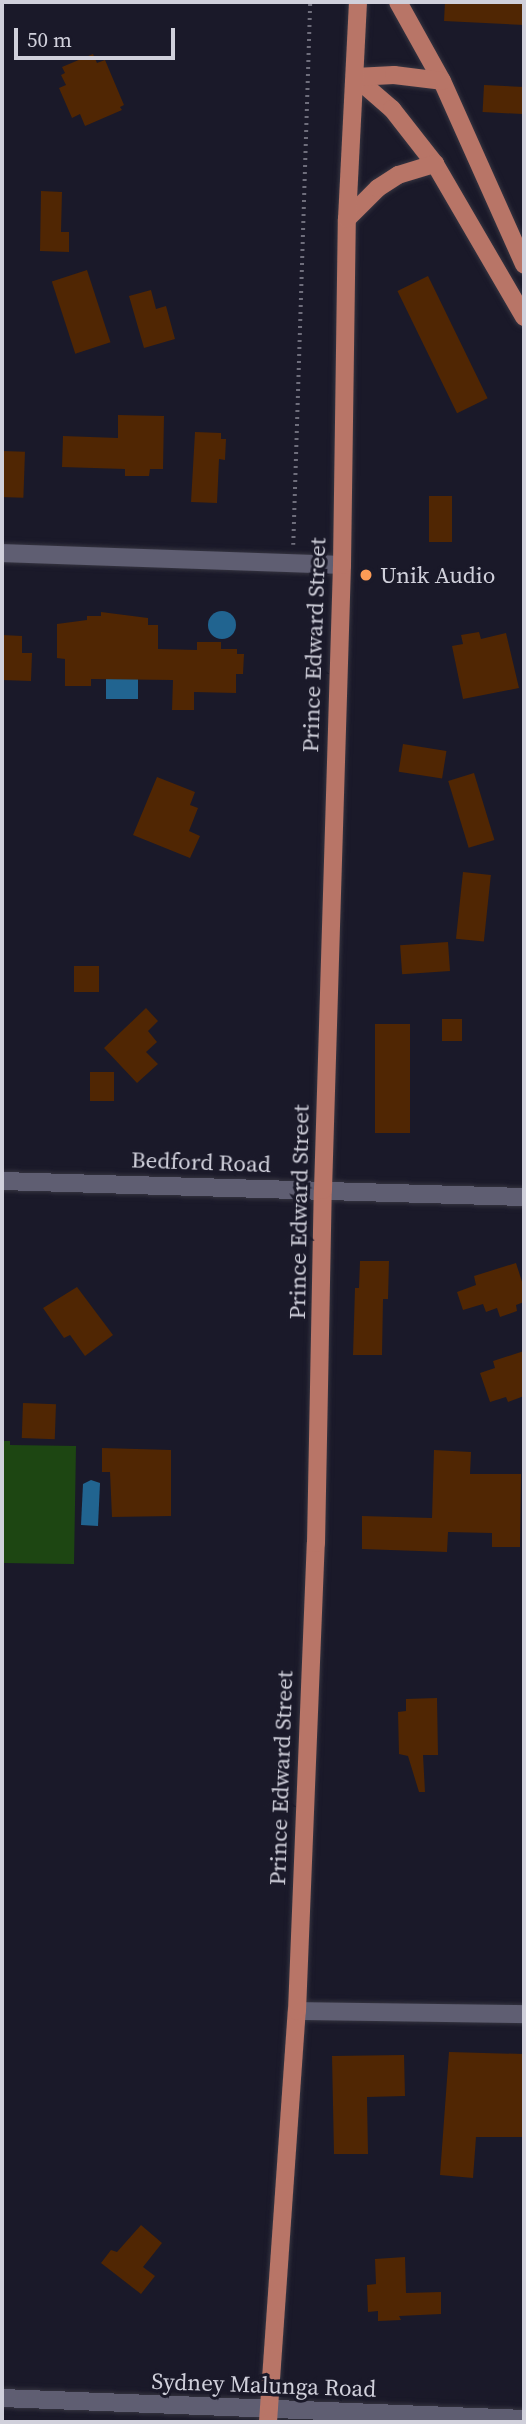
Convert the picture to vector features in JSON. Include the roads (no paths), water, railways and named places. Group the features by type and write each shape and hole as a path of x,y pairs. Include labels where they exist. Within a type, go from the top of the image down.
{"main road":[{"name":"Prince Edward Street","path":"269,2416 297,2011 316,1543 323,1190 342,565 347,219 358,2"},
{"path":"398,2 443,81 524,264"},
{"path":"355,77 394,75 443,81"},
{"path":"355,77 392,109 435,164 524,317"},
{"path":"347,219 378,188 398,175 435,164"}],"street":[{"path":"2,553 342,565"},
{"name":"Bedford Road","path":"2,1181 524,1197"},
{"path":"297,2011 524,2014"},
{"name":"Sydney Malunga Road","path":"2,2398 269,2416 524,2419"}],"water":[{"path":"222,611 232,615 236,625 232,635 222,639 212,635 208,625 212,615"},
{"path":"106,678 138,678 138,699 106,699"},
{"path":"91,1480 100,1483 98,1526 81,1525 83,1484"}],"place":[{"name":"Unik Audio","path":"366,575"}]}
